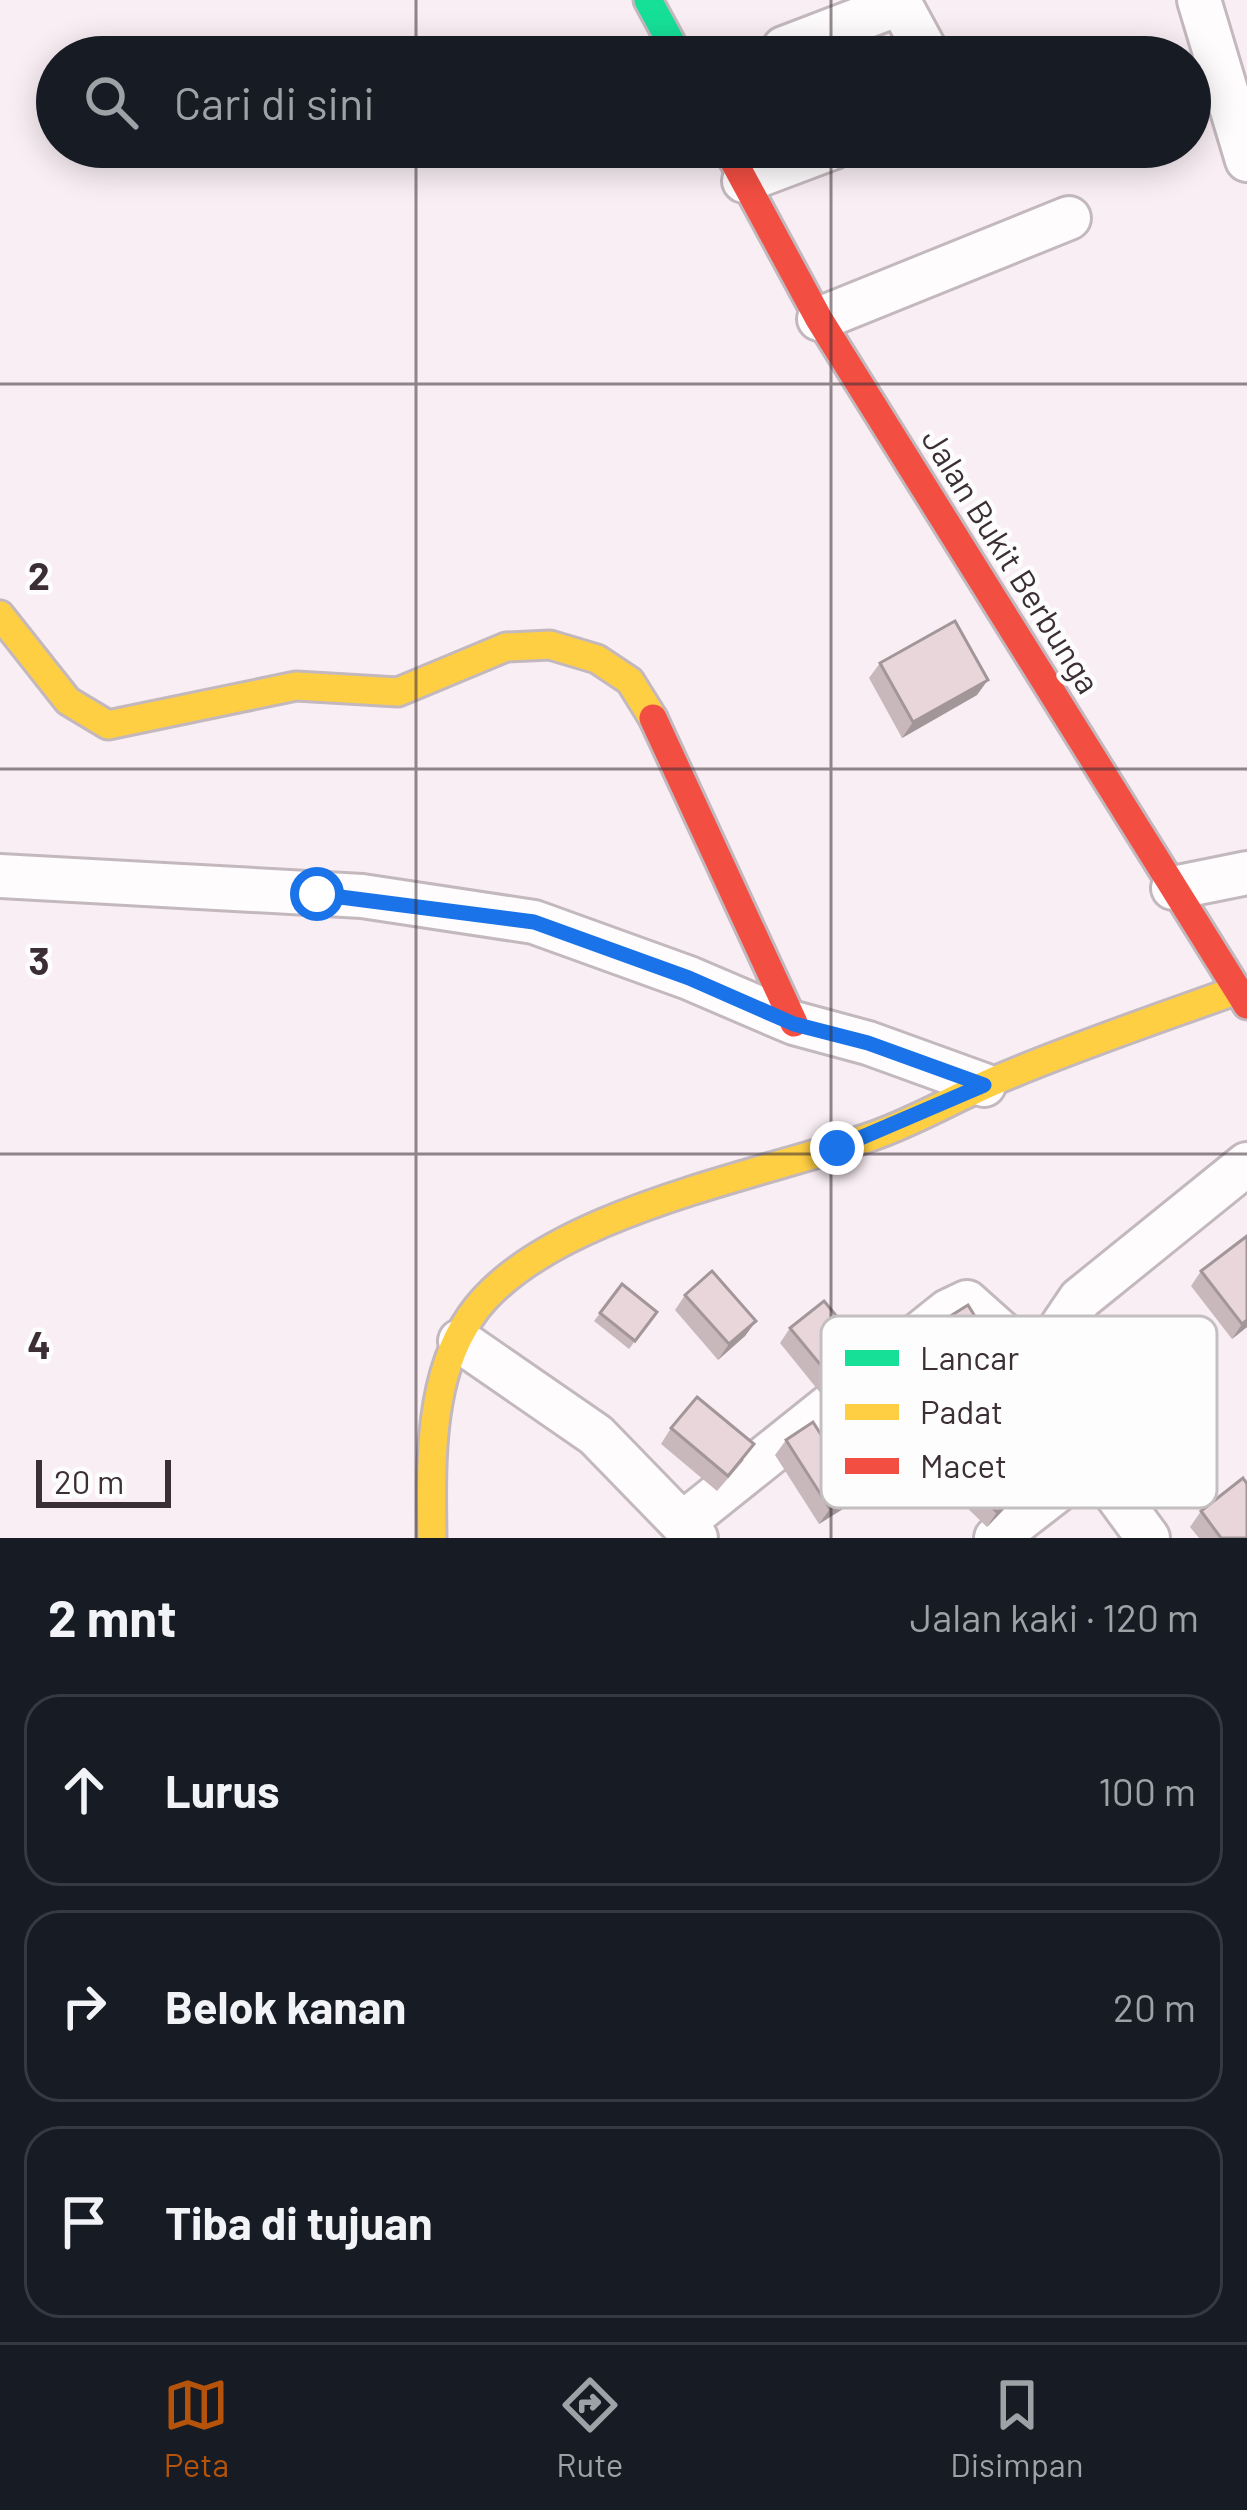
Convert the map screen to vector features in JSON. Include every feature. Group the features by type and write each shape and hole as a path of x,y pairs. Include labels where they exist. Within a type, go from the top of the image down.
{"street":[{"path":"648,0 668,36"},
{"path":"1199,0 1210,36"},
{"path":"815,36 894,6 903,9 918,36"},
{"path":"1211,40 1247,160"},
{"name":"Jalan Bukit Berbunga","path":"737,168 820,319 1242,998"},
{"path":"820,319 1069,218"},
{"path":"0,614 68,701 108,725 296,686 398,692 506,647 550,645 582,651 630,681 645,701 701,812 794,1024"},
{"path":"1173,888 1245,864"},
{"path":"0,875 362,896 534,922 689,978 794,1024 868,1043 984,1085"},
{"path":"432,1538 431,1459 445,1377 472,1315 506,1280 593,1227 878,1135 984,1085 1242,998"},
{"path":"1068,1316 1080,1299 1247,1164"},
{"path":"945,1316 958,1305 975,1305 986,1316"},
{"path":"460,1341 596,1435 689,1531 821,1420"},
{"path":"996,1538 1035,1508"},
{"path":"1126,1508 1148,1538"}],"building":[{"path":"955,621 988,680 913,722 880,663"},
{"path":"1247,1236 1247,1320 1242,1324 1201,1271"},
{"path":"712,1271 756,1321 729,1344 685,1295"},
{"path":"622,1284 657,1312 635,1341 600,1313"},
{"path":"824,1301 836,1316 821,1316 821,1365 790,1328"},
{"path":"968,1305 975,1316 950,1316"},
{"path":"697,1397 754,1444 728,1476 671,1428"},
{"path":"813,1422 821,1435 821,1495 786,1440"},
{"path":"1243,1478 1247,1538 1221,1538 1201,1511 1217,1508 1217,1498"}],"traffic: fast":[{"path":"648,0 668,36"}],"traffic: slow":[{"path":"0,615 68,701 108,725 296,686 398,692 506,647 550,645 597,659 630,681 653,718"},
{"path":"432,1538 435,1423 457,1340 471,1316 504,1281 547,1250 656,1203 890,1130 1035,1064 1237,990"}],"traffic: jam":[{"path":"737,168 819,319 1247,1005"},
{"path":"653,718 794,1023"}],"route":[{"path":"317,894 362,896 534,922 689,978 794,1024 868,1043 984,1085 878,1135 837,1148"}]}
